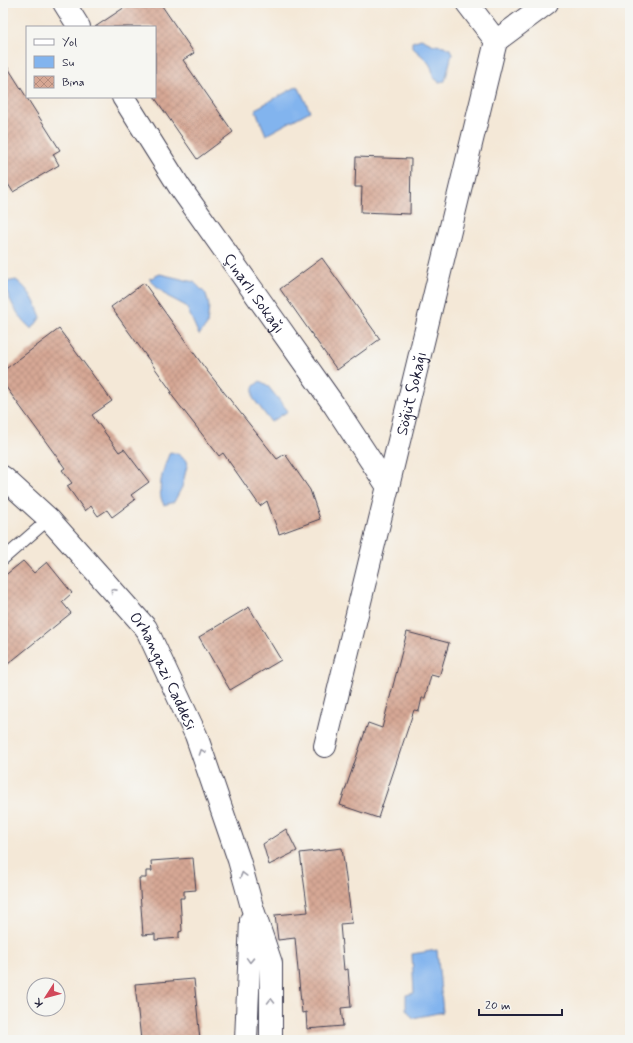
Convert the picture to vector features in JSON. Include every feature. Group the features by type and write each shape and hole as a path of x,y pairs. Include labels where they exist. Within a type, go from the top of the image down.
{"street":[{"path":"64,3 78,26"},
{"path":"467,3 496,41 547,3"},
{"name":"Söğüt Sokağı","path":"325,746 496,41"},
{"name":"Çınarlı Sokağı","path":"124,98 179,186 334,405 388,487"},
{"name":"Orhangazi Caddesi","path":"3,477 49,519 146,628 196,735 239,860 252,907 271,963 271,1040"},
{"name":"Orhangazi Caddesi","path":"246,1040 252,907"}],"lane":[{"path":"3,559 49,519"}],"water":[{"path":"421,39 434,45 444,46 450,49 452,54 445,81 439,82 433,77 433,72 429,64 412,47 412,42"},
{"path":"298,86 310,111 266,135 255,109"},
{"path":"160,274 194,282 206,294 209,306 207,325 199,335 186,306 167,296 149,279"},
{"path":"16,280 28,292 41,317 32,329 18,314 10,300 6,282"},
{"path":"260,381 267,385 288,411 271,422 253,398 253,387"},
{"path":"170,452 178,454 188,462 182,487 174,502 164,505 161,499 160,486 165,464"},
{"path":"437,950 443,1012 413,1018 406,1009 406,995 414,993 412,954"}],"building":[{"path":"131,3 160,3 194,53 183,60 233,132 197,159 155,98 156,26 96,26"},
{"path":"3,60 60,150 53,154 59,165 13,192 3,176"},
{"path":"356,157 411,159 410,214 361,212 362,187 355,187"},
{"path":"322,258 380,339 337,370 280,289"},
{"path":"144,283 204,367 277,459 285,454 310,490 320,519 279,534 267,501 260,506 223,453 219,456 170,393 172,392 111,307"},
{"path":"59,329 112,401 92,415 119,452 124,449 149,482 131,495 135,500 112,517 107,510 98,516 91,506 85,511 67,486 72,483 62,470 65,468 3,383 3,371"},
{"path":"23,561 34,573 47,562 72,593 62,602 71,613 3,668 3,577"},
{"path":"249,607 281,660 230,690 199,637"},
{"path":"407,632 449,643 439,677 431,675 425,698 422,698 419,711 414,710 378,818 340,805 368,723 382,728"},
{"path":"286,829 297,851 269,865 263,844"},
{"path":"342,848 352,923 340,924 344,970 348,969 351,1007 341,1008 343,1026 307,1029 306,1012 302,1013 295,938 278,940 275,915 308,912 300,853"},
{"path":"193,858 196,890 184,891 184,898 180,898 182,931 179,932 179,938 155,940 155,934 143,935 139,878 146,878 146,871 152,871 151,861"},
{"path":"194,979 200,1040 141,1040 135,984"}]}
